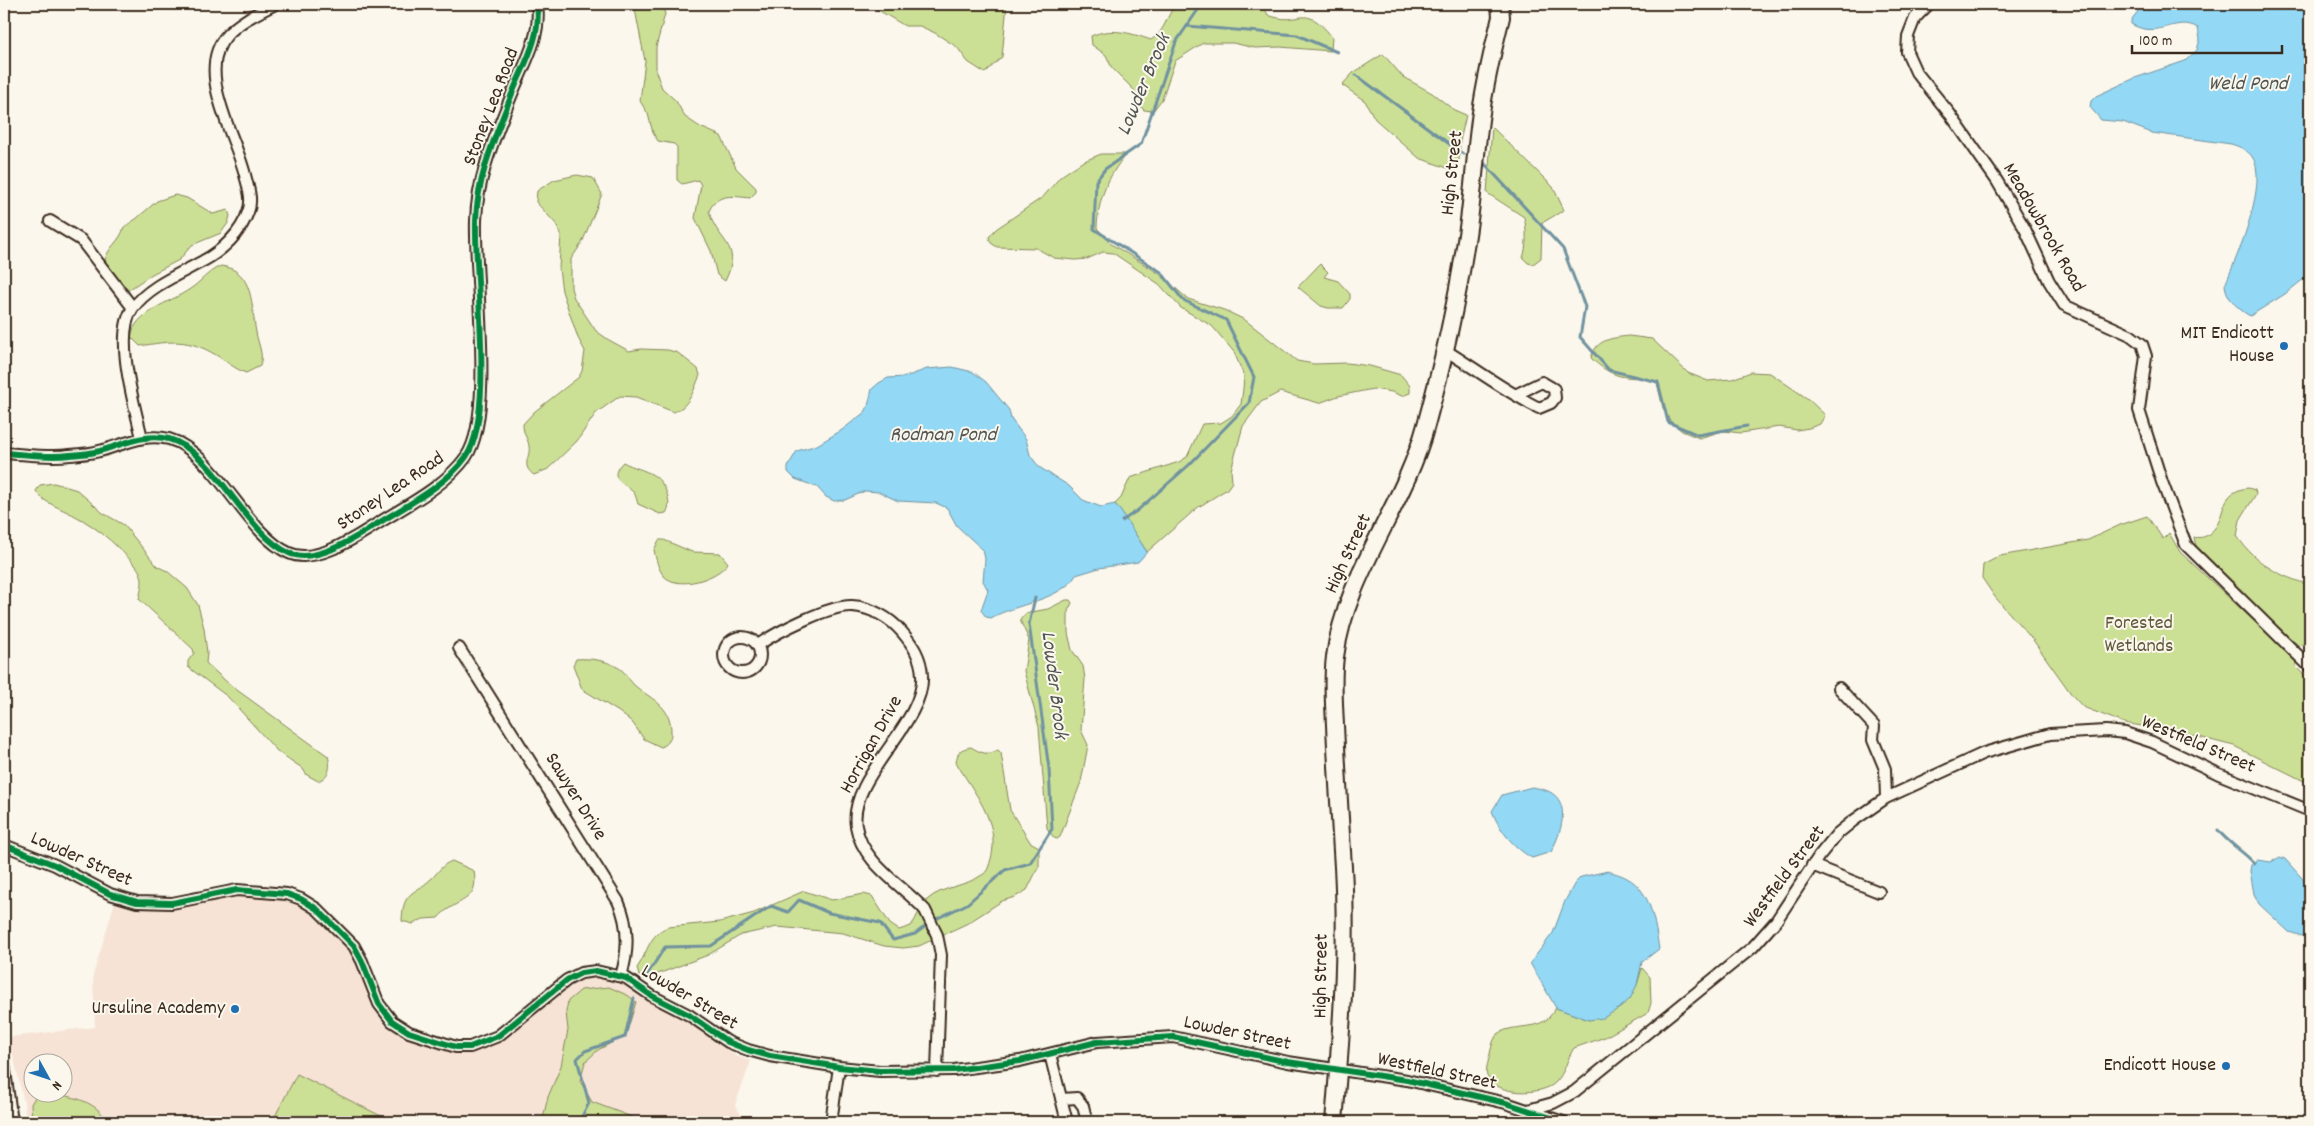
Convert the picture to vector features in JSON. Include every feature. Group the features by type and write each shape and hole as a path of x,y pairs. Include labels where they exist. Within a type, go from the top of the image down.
{"main road":[{"name":"High Street","path":"1334,1122 1345,959 1343,869 1333,688 1336,649 1345,612 1354,589 1400,496 1418,452 1445,350 1465,249 1480,116 1503,8"}],"street":[{"path":"142,438 125,357 127,323 133,308 146,295 167,280 211,257 232,240 248,212 250,197 244,168 218,95 213,70 217,52 226,36 247,19 274,4"},
{"name":"Stoney Lea Road","path":"4,453 66,456 95,452 142,438 169,439 183,446 200,460 256,525 291,554 316,554 344,545 452,474 468,455 477,433 481,387 476,219 482,172 510,97 530,56 539,21 537,4"},
{"name":"Meadowbrook Road","path":"1929,4 1915,18 1908,36 1907,52 1916,72 1950,114 1997,181 2026,228 2049,281 2064,305 2130,336 2142,344 2146,356 2139,410 2157,467 2186,545 2310,667"},
{"path":"50,221 81,240 133,308"},
{"path":"1445,350 1515,395"},
{"name":"Horrigan Drive","path":"758,645 799,623 821,614 851,606 870,610 892,621 918,652 922,677 919,696 901,729 864,787 856,811 856,826 868,854 881,869 911,895 932,922 941,955 937,1070"},
{"name":"Sawyer Drive","path":"459,648 618,900 624,914 628,941 622,976"},
{"path":"1839,688 1874,726 1873,740 1885,769 1886,798"},
{"name":"Westfield Street","path":"1338,1070 1407,1080 1506,1103 1528,1110 1553,1103 1574,1092 1735,963 1771,927 1812,865 1837,834 1886,798 1970,759 2009,744 2050,734 2106,731 2126,733 2152,742 2219,774 2310,811"},
{"name":"Lowder Street","path":"4,844 55,866 110,894 137,902 172,903 225,891 244,890 287,894 301,899 317,909 356,950 379,1004 389,1018 404,1029 451,1046 470,1047 498,1036 560,984 574,976 596,971 622,976 658,1000 689,1015 728,1042 770,1056 839,1066 880,1071 937,1070 1005,1064 1096,1042 1164,1036 1273,1059 1338,1070"},
{"path":"1812,865 1879,892"},
{"path":"1050,1054 1067,1122"},
{"path":"4,1064 12,1122"},
{"path":"831,1122 839,1066"},
{"path":"1061,1098 1077,1098 1084,1106 1087,1122"},
{"path":"1528,1110 1562,1122"}],"shaded area":[{"name":"Ursuline Academy","path":"238,895 286,900 299,904 313,913 354,956 371,1000 384,1021 402,1034 450,1052 471,1052 495,1044 515,1030 557,994 577,981 595,977 624,983 649,1001 694,1025 736,1056 751,1061 735,1105 746,1122 25,1122 24,1104 72,1104 72,1054 22,1054 22,1094 9,1037 95,1027 93,975 115,902 136,907 168,909"}],"green space":[{"path":"634,4 662,4 665,14 656,47 656,72 662,88 676,101 685,117 700,127 721,136 736,168 756,188 756,192 750,198 731,196 721,198 712,205 709,211 717,230 727,243 732,258 725,281 717,275 711,251 695,218 701,185 698,180 682,184 677,180 677,147 674,144 658,141 653,133 648,114 640,101 645,61"},
{"path":"868,4 1007,4 1002,57 985,73 968,62 957,47 935,33 920,26 905,26"},
{"path":"1176,4 1266,4 1264,7 1268,15 1288,19 1308,17 1314,20 1332,37 1331,51 1280,47 1255,48 1233,43 1203,43 1175,61 1162,99 1153,111 1144,110 1137,102 1134,90 1112,68 1106,55 1092,45 1091,36 1114,31 1151,40 1159,33"},
{"path":"1383,54 1403,77 1432,93 1454,110 1466,115 1460,141 1459,160 1453,170 1419,158 1375,119 1365,101 1342,85 1353,73"},
{"path":"1492,127 1553,187 1564,210 1542,223 1541,258 1533,264 1528,263 1523,258 1526,238 1524,217 1487,193"},
{"path":"1101,154 1126,154 1109,180 1099,207 1097,228 1111,244 1157,272 1188,299 1224,310 1245,320 1297,361 1314,364 1347,363 1370,366 1401,375 1410,386 1410,393 1402,396 1392,392 1373,389 1338,396 1319,403 1280,392 1261,402 1243,426 1231,470 1232,482 1227,489 1197,508 1147,552 1115,504 1121,498 1130,478 1179,462 1187,457 1202,424 1221,423 1232,416 1241,404 1244,376 1234,352 1212,326 1181,308 1159,284 1113,253 1103,252 1087,259 1054,258 1036,248 997,247 991,243 989,237 996,229 1043,197 1061,176 1082,162"},
{"path":"577,175 593,178 602,194 582,243 571,259 571,288 574,298 596,331 609,340 629,351 641,349 668,350 678,353 698,369 700,375 688,401 674,412 636,397 620,396 596,413 577,441 548,469 534,475 527,465 529,446 523,424 534,412 579,377 582,371 585,351 578,338 562,291 559,269 561,234 556,224 536,202 537,191 554,180"},
{"path":"175,195 187,198 213,214 228,210 230,216 228,223 221,233 192,245 179,260 152,274 124,293 104,264 108,253 120,237 124,227 157,201"},
{"path":"1320,264 1328,272 1324,277 1338,281 1350,294 1350,299 1343,308 1321,306 1298,287"},
{"path":"221,266 232,269 246,282 252,302 261,353 260,366 246,373 216,355 188,343 170,342 140,346 131,337 134,328 146,314 190,289"},
{"path":"1629,336 1652,339 1688,373 1708,381 1732,379 1751,372 1770,373 1808,399 1825,415 1820,424 1809,428 1797,430 1779,427 1741,433 1723,431 1699,438 1682,431 1671,422 1663,408 1657,383 1645,379 1616,375 1603,368 1591,358 1593,352 1601,343"},
{"path":"623,462 650,473 664,486 669,503 666,513 660,514 638,504 634,493 618,480 616,476 618,468"},
{"path":"54,483 77,490 103,513 124,525 157,566 167,571 187,588 198,605 204,628 207,653 206,663 230,685 328,756 329,771 325,777 318,781 307,775 302,768 277,751 228,697 188,667 188,661 194,653 193,649 139,599 142,578 136,566 102,533 83,520 47,502 36,491 40,485"},
{"path":"2248,488 2255,490 2256,494 2240,520 2237,536 2252,554 2269,568 2310,585 2310,636 2305,643 2299,646 2232,585 2196,546 2194,538 2205,537 2213,530 2230,495"},
{"name":"Forested Wetlands","path":"2147,516 2163,539 2169,533 2180,552 2283,648 2296,661 2296,667 2310,681 2310,784 2234,746 2183,733 2124,723 2083,707 2072,695 2033,640 1995,597 1982,578 1983,565 2000,556 2088,540 2120,525"},
{"path":"659,540 664,540 692,552 720,553 728,563 723,569 707,578 688,583 678,583 664,576 659,567 654,550"},
{"path":"1066,600 1070,600 1072,603 1068,611 1068,633 1072,650 1083,666 1085,679 1081,730 1088,745 1081,782 1060,837 1057,839 1054,838 1047,828 1039,727 1024,671 1029,640 1020,620 1026,613 1048,609"},
{"path":"576,659 597,660 613,665 622,670 633,684 658,703 668,715 670,723 671,736 667,744 661,747 644,739 632,722 582,689 573,665"},
{"path":"971,747 984,753 998,750 1001,753 1010,810 1030,842 1039,847 1039,866 1027,890 1015,897 1002,901 968,923 919,946 903,948 884,946 843,933 777,927 741,935 708,955 650,977 639,976 637,968 649,944 662,930 668,927 720,922 754,913 804,891 832,900 863,894 872,896 890,924 899,930 911,926 922,906 933,895 975,879 984,874 989,866 993,845 989,820 984,808 956,762 960,751"},
{"path":"452,861 474,871 475,882 470,895 438,918 423,919 413,924 402,921 404,904 410,895"},
{"path":"1642,968 1650,977 1651,1003 1648,1013 1605,1037 1574,1048 1564,1070 1550,1087 1531,1092 1520,1092 1492,1083 1486,1072 1493,1043 1500,1032 1540,1023 1547,1019 1556,1008 1589,1020 1637,985"},
{"path":"609,987 629,996 636,1002 626,1035 598,1050 585,1062 580,1081 592,1102 645,1122 542,1122 548,1097 561,1066 568,1030 566,1012 568,1001 581,990"},
{"path":"297,1074 393,1122 272,1122"},
{"path":"72,1098 95,1107 108,1122 32,1122 31,1104 72,1104"}],"water":[{"name":"Weld Pond","path":"2144,4 2310,4 2310,274 2285,294 2250,316 2234,303 2225,285 2250,219 2254,200 2257,182 2256,166 2251,155 2231,144 2152,133 2123,122 2101,120 2090,107 2091,101 2096,96 2135,78 2185,61 2197,50 2200,39 2198,28 2182,24 2150,30 2131,24 2131,20"},
{"name":"Rodman Pond","path":"952,367 973,372 986,382 1009,410 1011,419 1026,439 1030,455 1039,467 1069,486 1083,500 1101,507 1115,504 1147,552 1138,562 1099,568 1076,575 1060,590 1049,596 991,618 986,617 981,610 988,590 983,581 985,559 983,550 957,526 947,508 936,503 898,501 879,492 865,491 845,500 834,501 826,497 817,487 795,479 788,472 788,466 797,451 817,445 842,430 865,412 872,389 879,383 888,378 905,377 927,369"},
{"path":"1532,787 1548,791 1556,796 1560,803 1562,819 1558,837 1551,852 1532,858 1508,838 1492,811 1502,795"},
{"path":"2280,857 2285,859 2310,887 2310,935 2302,936 2289,932 2259,904 2254,894 2250,871 2251,865 2257,860 2271,862"},
{"path":"1608,871 1627,878 1642,891 1651,909 1659,949 1642,962 1637,985 1630,999 1620,1008 1603,1018 1589,1020 1556,1008 1530,963 1553,933 1565,901 1575,883 1581,877"}],"waterway":[{"name":"Lowder Brook","path":"1122,521 1138,510 1189,465 1249,403 1254,377 1226,320 1183,300 1161,272 1094,229 1096,181 1105,169 1141,144 1176,42 1202,4"},
{"path":"1187,26 1297,35 1337,52"},
{"path":"1356,75 1463,154"},
{"path":"1484,163 1563,249 1585,307 1580,337 1609,370 1658,382 1668,422 1698,435 1747,426"},
{"name":"Lowder Brook","path":"645,978 665,947 711,946 771,906 788,912 799,900 829,913 880,923 893,940 915,934 934,920 967,904 1005,870 1030,863 1052,829 1049,769 1029,624 1035,598"},
{"path":"2218,830 2254,863"},
{"name":"Lowder Brook","path":"579,1122 589,1103 577,1059 585,1051 625,1037 634,998"}],"cycle path":[{"path":"4,453 62,456 92,453 150,437 169,439 186,447 201,460 244,512 273,543 289,553 299,556 309,556 342,545 421,497 446,479 466,457 475,437 480,410 481,344 476,245 479,189 492,144 534,41 538,17 537,4"},
{"path":"4,845 55,865 110,894 137,902 172,903 237,890 287,894 301,899 317,909 354,946 379,1004 392,1021 409,1032 456,1047 470,1047 498,1036 567,980 581,973 596,971 626,978 652,996 689,1015 728,1042 748,1050 770,1056 839,1067 880,1071 954,1070 1020,1061 1097,1042 1173,1037 1288,1062 1407,1080 1506,1103 1563,1122"}],"place":[{"name":"MIT Endicott House","path":"2284,346"},
{"name":"Ursuline Academy","path":"235,1009"},
{"name":"Endicott House","path":"2226,1066"}]}
